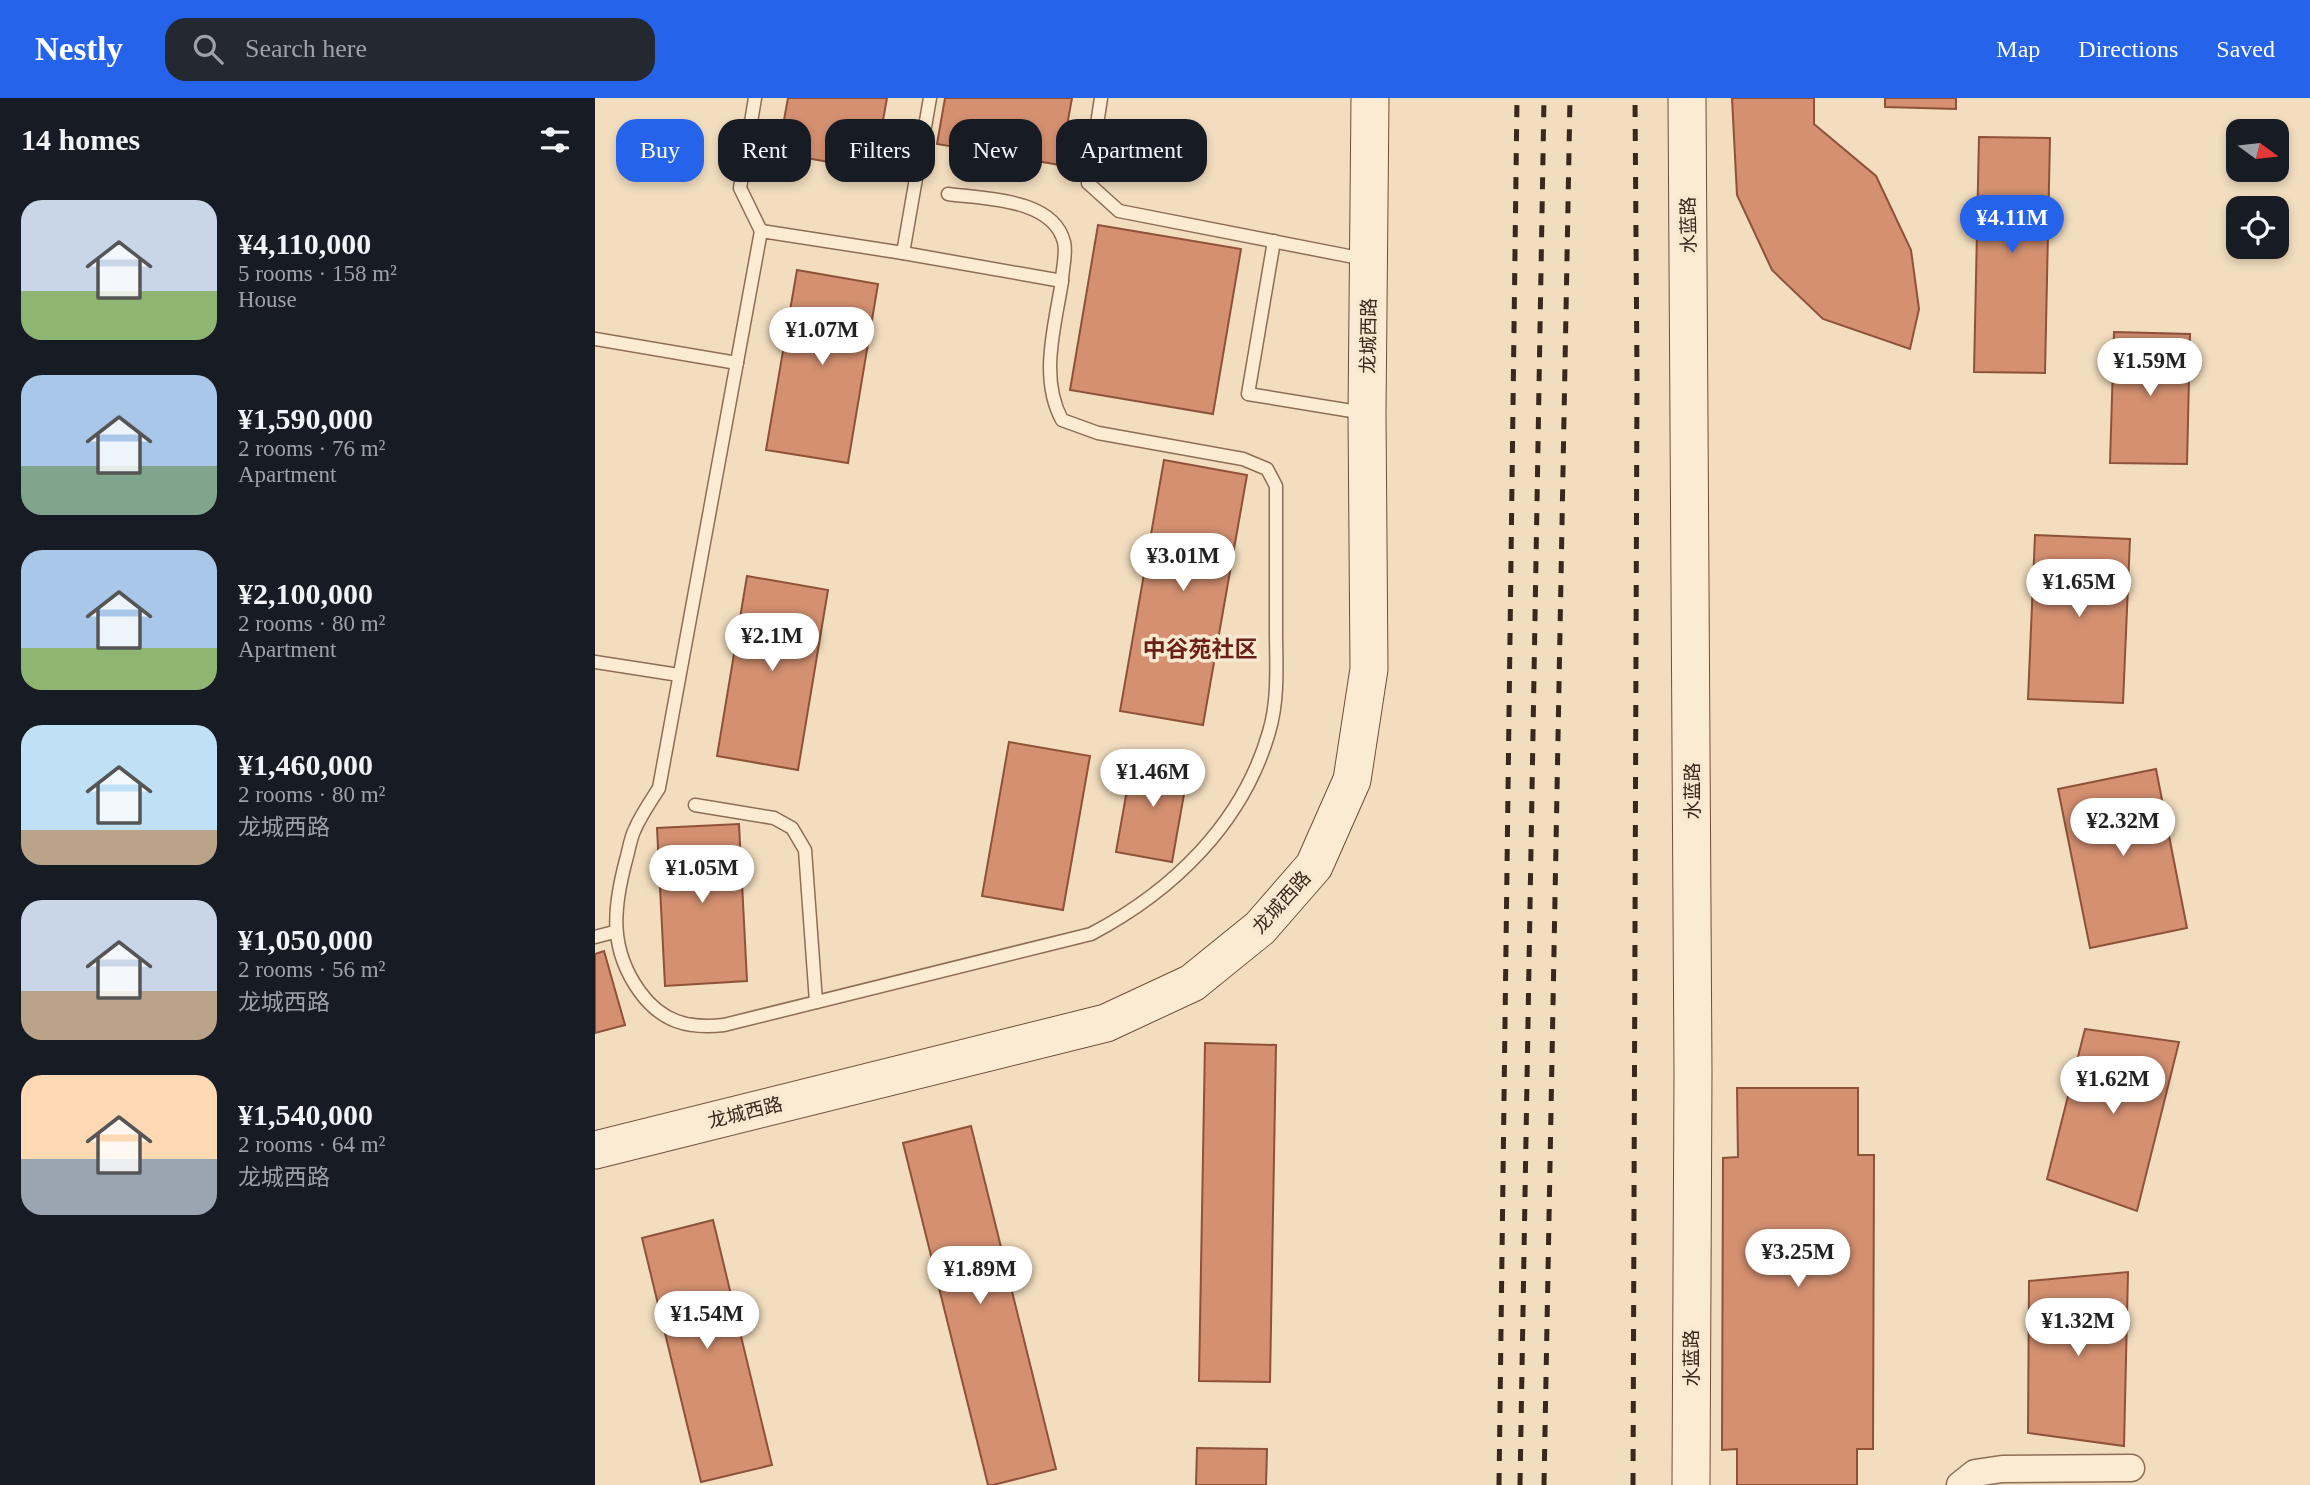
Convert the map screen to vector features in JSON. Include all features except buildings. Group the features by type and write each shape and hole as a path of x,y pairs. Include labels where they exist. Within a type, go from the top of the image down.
{"street":[{"name":"龙城西路","path":"595,1150 1106,1023 1192,983 1261,928 1314,866 1352,780 1369,669 1367,414 1370,98"},
{"name":"水蓝路","path":"1687,98 1693,1045 1691,1485"},
{"path":"1960,1485 1975,1473 2003,1469 2131,1468"}],"lane":[{"path":"755,98 740,188 761,231 659,788 634,830 619,886 614,932 626,973 650,1006 670,1019 701,1028 724,1025 1091,934 1122,918 1189,865 1216,835 1240,802 1270,730 1276,689 1276,486 1267,469 1244,459 1098,433 1062,420 1053,403 1049,367 1062,281 1064,243 1053,222 1034,209 948,194"},
{"path":"903,253 930,98"},
{"path":"1101,98 1088,183 1119,211 1369,260"},
{"path":"761,231 1062,281"},
{"path":"1273,241 1248,394 1367,414"},
{"path":"595,339 737,363"},
{"path":"595,662 679,676"},
{"path":"695,805 773,818 792,828 805,850 816,1002"},
{"path":"595,937 614,932"}],"railway":[{"path":"1499,1485 1517,98"},
{"path":"1520,1485 1544,98"},
{"path":"1544,1485 1570,98"},
{"path":"1633,1485 1637,375 1635,98"}],"district":[{"name":"中谷苑社区","path":"1200,649"}]}
